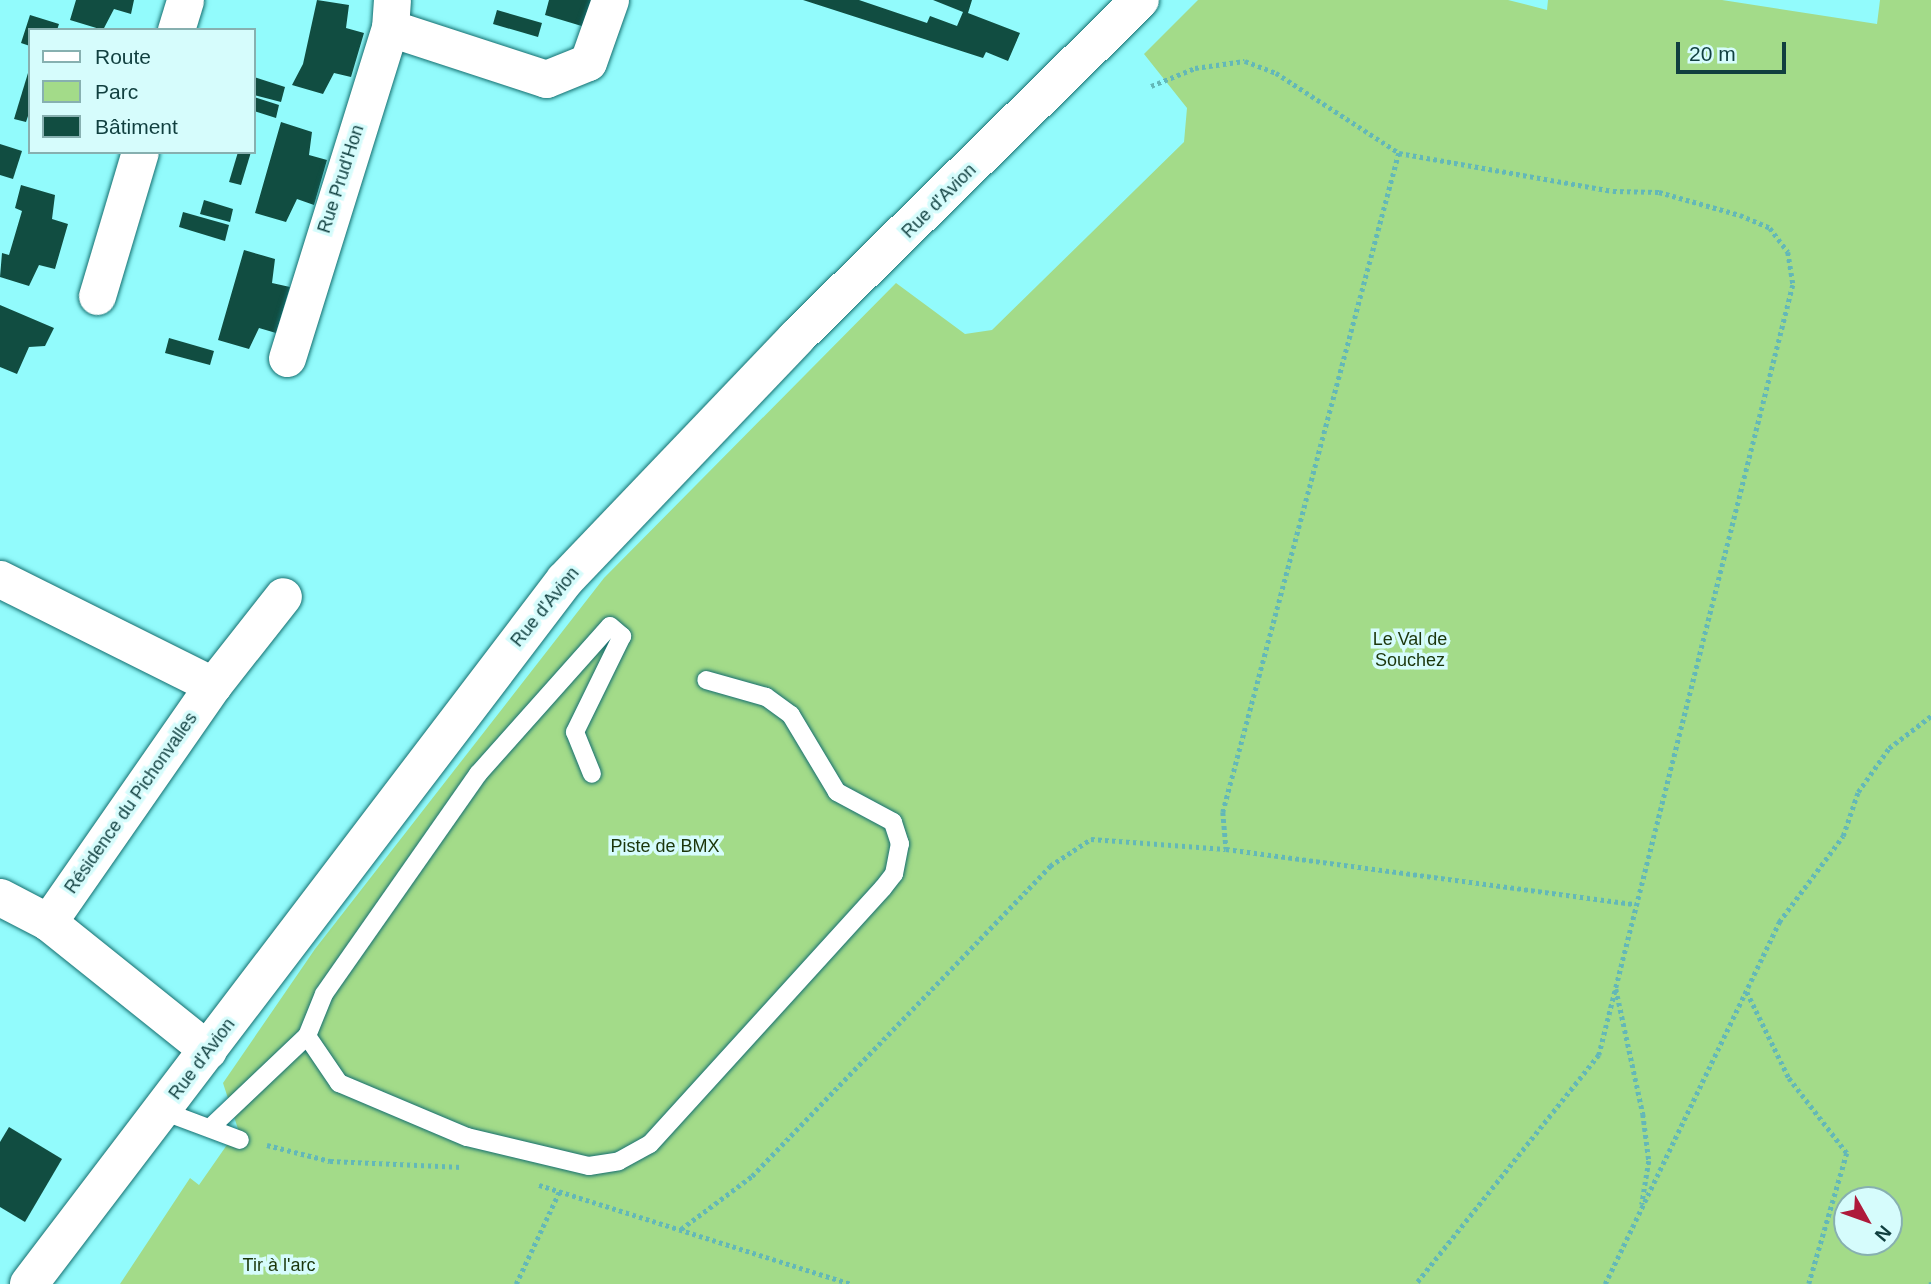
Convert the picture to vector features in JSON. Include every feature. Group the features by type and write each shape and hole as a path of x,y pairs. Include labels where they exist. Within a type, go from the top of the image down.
{"street":[{"path":"177,28 185,0"},
{"path":"391,14 546,79 588,62 610,0"},
{"name":"Rue d'Avion","path":"29,1284 565,580 796,338 1140,0"},
{"name":"Rue Prud'Hon","path":"287,358 391,14"},
{"path":"97,296 138,154"},
{"path":"0,579 214,685"},
{"name":"Résidence du Pichonvalles","path":"48,922 214,685 283,596"},
{"path":"0,897 48,922 208,1050"}],"lane":[{"path":"211,1127 307,1036 324,994 478,774 610,626 621,636 575,732 592,774"},
{"path":"307,1036 339,1083 467,1137 589,1166 619,1161 650,1144 883,888 894,874 900,844 884,814 836,792 812,741 791,715 766,697 706,680"},
{"path":"163,1111 240,1140"}],"path":[{"path":"1151,86 1195,68 1245,61 1276,73 1399,153 1613,191 1659,192 1740,215 1770,228 1788,252 1793,285 1633,904 1600,1055 1416,1284"},
{"path":"1226,849 1223,812 1399,153"},
{"path":"1605,1284 1779,922 1843,836 1858,792 1889,748 1931,716"},
{"path":"681,1229 781,1147 1050,866 1091,839 1226,849 1633,904"},
{"path":"1615,977 1647,1150 1642,1208"},
{"path":"1746,991 1789,1078 1847,1153 1809,1284"},
{"path":"240,1140 330,1161 382,1158 473,1168"},
{"path":"535,1184 852,1284"},
{"path":"516,1284 559,1192"}],"green space":[{"name":"Le Val de Souchez","path":"1198,0 1508,0 1547,10 1548,0 1722,0 1877,24 1880,0 1931,0 1931,1284 120,1284 190,1178 199,1185 238,1129 223,1083 315,949 604,578 896,283 965,334 992,330 1184,142 1187,108 1144,54"}],"building":[{"path":"76,0 134,0 131,14 114,9 104,28 70,20"},
{"path":"317,0 349,5 346,28 364,33 351,77 334,73 323,94 292,85 303,64"},
{"path":"549,0 592,0 585,27 545,15"},
{"path":"803,0 859,0 927,23 930,16 957,26 963,12 933,0 972,0 968,13 1020,33 1008,61 986,52 983,58"},
{"path":"497,10 542,23 538,37 493,24"},
{"path":"30,15 59,24 58,28 28,28 28,45 21,43"},
{"path":"28,73 28,116 26,122 14,119"},
{"path":"256,78 285,87 281,102 256,96"},
{"path":"256,98 279,105 276,118 256,112"},
{"path":"281,122 312,132 309,155 327,160 314,205 297,199 286,222 255,213"},
{"path":"0,144 22,151 13,179 0,175"},
{"path":"237,154 250,154 241,185 229,182"},
{"path":"21,185 55,195 52,219 68,224 55,269 39,265 29,286 0,277 2,253 9,255 22,211 15,208"},
{"path":"204,200 233,209 230,222 200,214"},
{"path":"183,212 229,225 225,241 179,227"},
{"path":"244,250 275,259 272,283 290,287 276,333 259,328 249,349 218,340"},
{"path":"0,305 54,328 45,346 29,347 17,374 0,367"},
{"path":"169,338 214,351 210,365 165,353"},
{"path":"9,1127 62,1159 25,1222 0,1207 0,1142"}],"park label":[{"name":"Piste de BMX","path":"665,846"},
{"name":"Tir à l'arc","path":"279,1265"}]}
